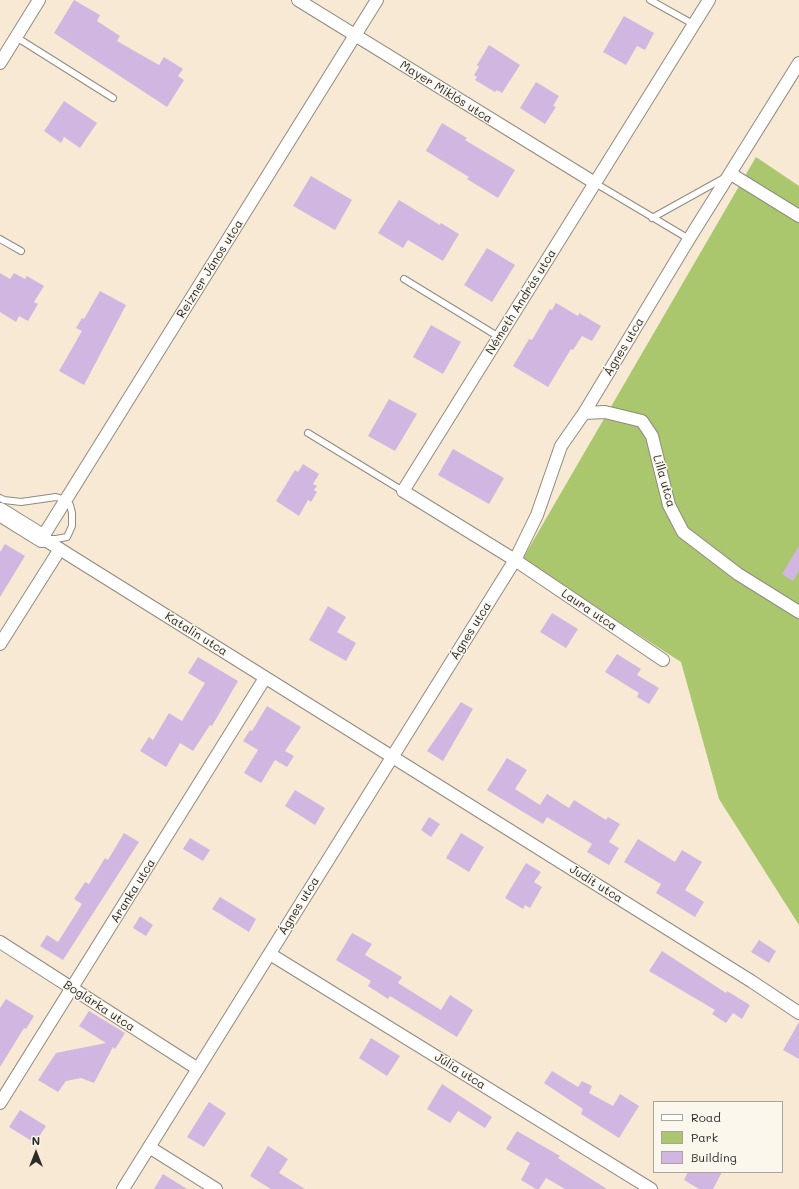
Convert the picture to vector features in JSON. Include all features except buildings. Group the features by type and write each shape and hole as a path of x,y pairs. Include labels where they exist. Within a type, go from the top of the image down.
{"street":[{"path":"0,63 39,0"},
{"name":"Mayer Miklós utca","path":"298,0 595,183"},
{"name":"Reizner János utca","path":"42,538 377,0"},
{"name":"Németh András utca","path":"403,491 708,0"},
{"name":"Ágnes utca","path":"123,1189 515,560 537,515 561,446 584,413 689,239 799,63"},
{"path":"731,174 799,216"},
{"name":"Lilla utca","path":"584,413 605,412 642,421 652,436 669,505 683,532 738,574 799,612"},
{"path":"403,491 515,560"},
{"name":"Katalin utca","path":"0,512 391,757"},
{"path":"0,644 60,549"},
{"name":"Laura utca","path":"515,560 663,660"},
{"name":"Aranka utca","path":"0,1103 265,678"},
{"name":"Judit utca","path":"391,757 751,981 799,1013"},
{"name":"Boglárka utca","path":"0,942 198,1069"},
{"name":"Júlia utca","path":"270,954 651,1189"},
{"path":"149,1147 216,1189"}],"lane":[{"path":"650,0 693,24"},
{"path":"16,37 113,98"},
{"path":"652,218 731,174"},
{"path":"595,183 689,239"},
{"path":"0,239 20,251"},
{"path":"404,279 499,337"},
{"path":"308,433 403,491"},
{"path":"0,498 4,500 21,502 56,497 66,500 70,505 72,513 72,526 67,537 56,539 42,538"}],"green space":[{"path":"756,157 799,186 799,925 719,799 681,662 522,560"}]}
